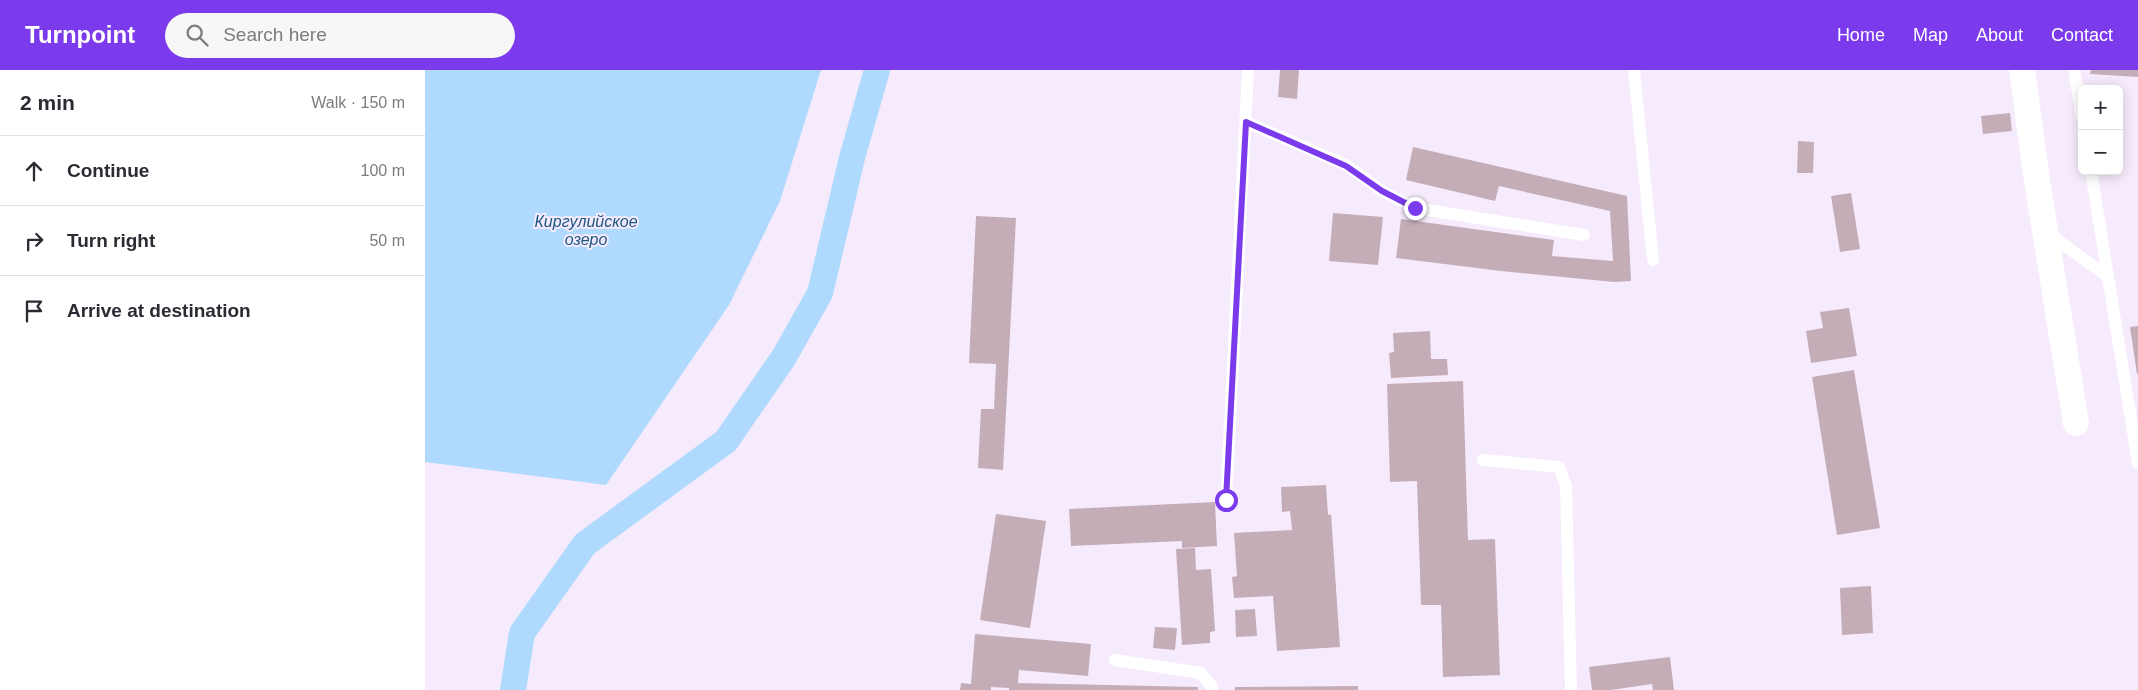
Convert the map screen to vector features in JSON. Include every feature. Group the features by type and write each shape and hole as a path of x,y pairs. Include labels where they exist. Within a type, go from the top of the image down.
{"street":[{"path":"2023,70 2076,424"}],"lane":[{"path":"1226,500 1248,70"},
{"path":"1634,70 1653,260"},
{"path":"2074,70 2078,94"},
{"path":"1246,122 1346,166 1382,191 1415,208 1584,235"},
{"path":"2092,175 2138,463"},
{"path":"2046,232 2108,277"},
{"path":"1483,460 1559,467 1565,486 1571,690"},
{"path":"1115,660 1201,673 1212,687 1212,690"}],"water":[{"name":"Киргулийское озеро","path":"425,70 821,70 780,201 729,305 606,485 425,462"}],"building":[{"path":"1280,70 1299,70 1297,99 1278,97"},
{"path":"2091,70 2138,70 2138,77 2090,74"},
{"path":"2010,113 2012,131 1983,134 1981,116"},
{"path":"1798,141 1814,142 1813,173 1797,173"},
{"path":"1413,147 1627,196 1631,281 1614,282 1501,271 1396,258 1401,219 1554,240 1552,256 1613,261 1610,211 1499,186 1495,201 1406,180"},
{"path":"1851,193 1860,249 1840,252 1831,196"},
{"path":"1333,213 1383,217 1378,265 1329,261"},
{"path":"976,216 1016,218 1003,470 978,468 981,409 994,409 996,364 969,363"},
{"path":"1849,308 1857,356 1811,363 1806,331 1823,328 1820,312"},
{"path":"2138,326 2138,374 2137,374 2130,327"},
{"path":"1430,331 1431,359 1447,359 1448,375 1391,378 1389,353 1394,352 1393,333"},
{"path":"1854,370 1880,528 1837,535 1812,377"},
{"path":"1463,381 1468,540 1495,539 1500,675 1443,677 1441,605 1421,605 1417,481 1390,482 1387,384"},
{"path":"1326,485 1328,515 1331,514 1340,647 1277,651 1273,596 1234,598 1232,577 1237,576 1234,533 1292,530 1290,511 1282,512 1281,487"},
{"path":"1215,502 1217,546 1182,548 1182,541 1071,546 1069,509"},
{"path":"996,514 1046,521 1030,628 980,620"},
{"path":"1195,548 1196,570 1211,569 1215,631 1210,632 1210,643 1182,645 1176,549"},
{"path":"1871,586 1873,633 1842,635 1840,588"},
{"path":"1255,609 1257,636 1236,637 1235,610"},
{"path":"1155,627 1177,628 1175,650 1153,648"},
{"path":"975,634 1091,644 1088,676 1019,670 1018,683 1198,687 1198,690 1009,690 1009,688 991,687 991,690 960,690 961,683 971,684"},
{"path":"1670,657 1674,690 1653,690 1652,684 1611,690 1592,690 1589,667"},
{"path":"1358,686 1358,690 1235,690 1235,687"}],"waterway":[{"path":"513,690 522,633 585,544 726,441 784,357 820,293 852,158 877,70"}],"route":[{"path":"1226,500 1246,122 1346,166 1382,191 1415,208"}]}
